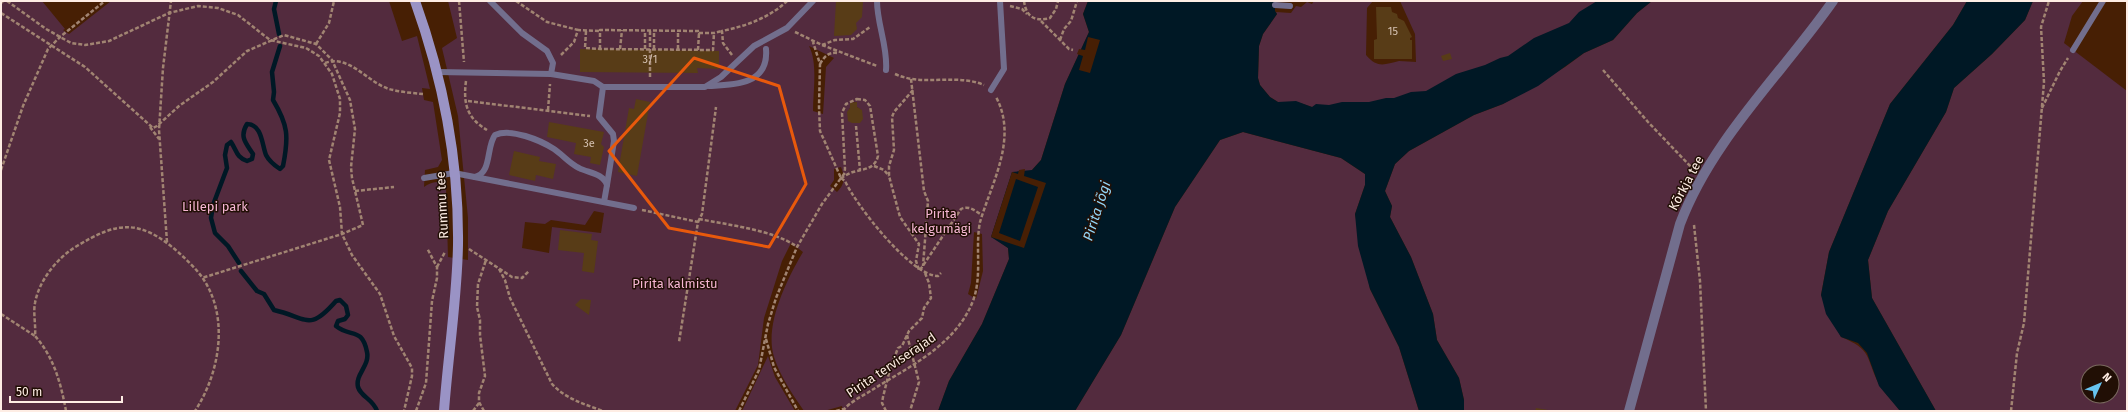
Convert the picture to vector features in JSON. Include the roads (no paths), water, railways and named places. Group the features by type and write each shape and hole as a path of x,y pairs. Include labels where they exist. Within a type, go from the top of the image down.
{"main road":[{"name":"Rummu tee","path":"415,1 438,72 454,173 458,245 444,411"}],"street":[{"name":"Kõrkja tee","path":"1629,411 1680,224 1688,203 1728,138 1833,1"}],"lane":[{"path":"490,1 513,26 547,51 553,63 551,74"},
{"path":"705,87 720,77 760,42 787,28 813,1"},
{"path":"877,1 879,24 886,57 886,70"},
{"path":"2073,50 2103,1"},
{"path":"991,90 998,81 1004,69 1001,3"},
{"path":"1275,4 1290,6"},
{"path":"438,72 551,74 594,81 604,87 650,88 739,85 749,81 758,74 764,64 766,49"},
{"path":"604,87 599,117 613,134 614,141 604,202"},
{"path":"475,177 482,173 486,166 492,139 495,135 504,132 544,144 579,168 602,178 607,184"},
{"path":"424,178 454,173 634,208"}],"water":[{"name":"Pirita jõgi","path":"1088,1 1275,1 1275,11 1277,14 1263,34 1259,46 1258,78 1260,85 1270,97 1278,102 1296,101 1312,107 1316,104 1329,105 1342,102 1369,102 1386,98 1394,98 1411,92 1426,91 1456,74 1508,56 1534,38 1569,23 1579,12 1597,1 1652,1 1637,13 1613,40 1584,53 1538,86 1503,104 1474,115 1409,151 1395,164 1385,191 1392,206 1390,217 1411,257 1433,314 1437,340 1459,378 1464,400 1464,411 1419,411 1399,347 1370,289 1358,246 1355,214 1365,185 1365,174 1341,158 1243,132 1220,140 1175,207 1121,335 1075,411 938,411 949,381 982,324 1009,259 1008,248 991,237 1012,172 1032,170 1041,160 1065,84 1089,32 1083,14"},
{"path":"1967,1 2033,1 2025,20 1992,54 1954,88 1946,112 1888,211 1868,260 1872,298 1936,411 1900,411 1879,386 1867,353 1858,343 1841,337 1826,314 1821,295 1829,252 1890,104 1953,25"}],"waterway":[{"path":"276,1 274,9 279,34"},
{"path":"239,263 228,246 215,233 211,218 213,205 227,168 225,155 227,145 231,142 241,158 247,161 252,159 253,154 244,140 244,133 247,124 256,127 259,131 266,155 270,161 280,169 283,166 286,147 286,131 282,117 273,100 274,92 272,72 280,46"},
{"path":"241,271 257,291 264,294 274,310 301,319 313,320 320,317 336,301 340,300 346,306 348,315 345,319 338,321 336,326 341,330 359,336 365,344 367,357 365,366 359,378 358,387 373,404 377,411"}],"park label":[{"name":"Lillepi park","path":"215,206"},
{"name":"Pirita kelgumägi","path":"941,220"},
{"name":"Pirita kalmistu","path":"675,283"}]}
